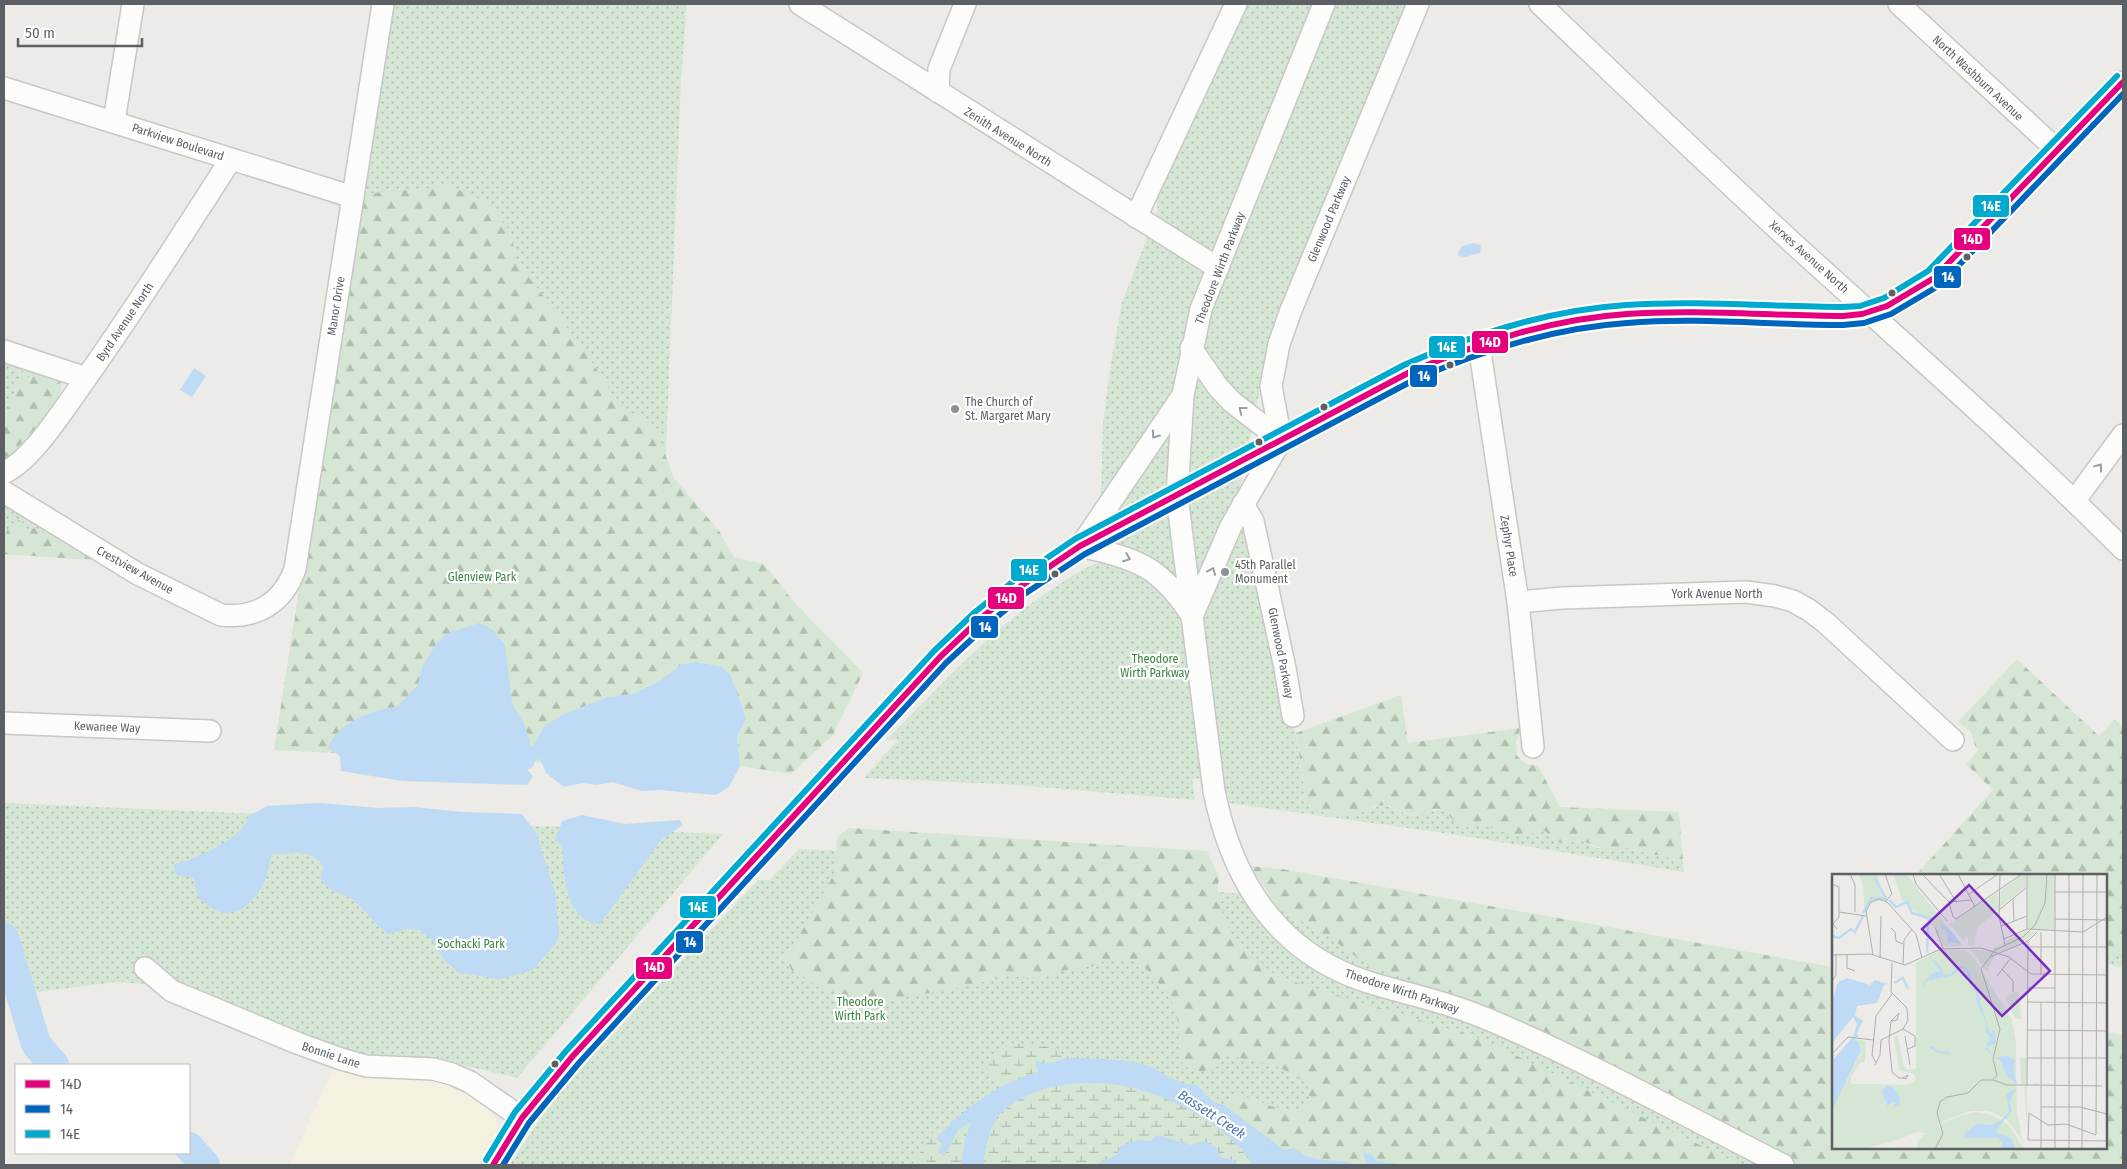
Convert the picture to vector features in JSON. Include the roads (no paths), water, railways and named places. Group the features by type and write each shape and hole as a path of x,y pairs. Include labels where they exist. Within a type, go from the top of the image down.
{"street":[{"path":"114,121 133,4"},
{"name":"Manor Drive","path":"274,602 290,584 295,569 383,4"},
{"name":"Zenith Avenue North","path":"800,4 1218,268"},
{"path":"938,92 939,69 965,4"},
{"path":"1136,217 1236,4"},
{"name":"Theodore Wirth Parkway","path":"1324,4 1201,309 1191,348 1183,395 1177,496 1214,791 1221,826 1232,857 1253,895 1295,942 1338,971 1443,1003 1505,1026 1783,1165"},
{"name":"Glenwood Parkway","path":"1281,440 1271,386 1279,344 1291,310 1418,4"},
{"name":"Xerxes Avenue North","path":"1540,4 1788,238 1872,312 2075,500 2123,549"},
{"name":"North Washburn Avenue","path":"1900,4 2058,151"},
{"path":"494,1165 522,1118 572,1057 940,658 981,618 1021,586 1080,546 1408,373 1479,345 1544,327 1626,314 1685,313 1838,317 1872,312 1913,292 1934,278 2123,82"},
{"name":"Parkview Boulevard","path":"4,88 353,197"},
{"name":"Byrd Avenue North","path":"4,472 26,456 86,378 124,324 231,159"},
{"name":"Zephyr Place","path":"1479,345 1518,602 1533,747"},
{"path":"1191,348 1218,387 1232,402 1281,440"},
{"path":"4,351 86,378"},
{"path":"1080,546 1183,395"},
{"path":"2075,500 2123,435"},
{"path":"1192,616 1243,504 1281,440"},
{"name":"Crestview Avenue","path":"4,492 138,574 214,612 233,616 248,615 274,602"},
{"name":"Glenwood Parkway","path":"1243,504 1253,521 1285,668 1293,716"},
{"path":"1080,546 1120,556 1144,565 1158,574 1176,591 1192,616"},
{"name":"York Avenue North","path":"1518,602 1562,598 1737,592 1760,592 1793,601 1826,623 1953,740"},
{"name":"Kewanee Way","path":"4,723 210,731"},
{"name":"Bonnie Lane","path":"145,968 172,990 297,1043 341,1059 366,1066 433,1069 452,1074 470,1082 522,1118"}],"water":[{"path":"1473,243 1481,245 1480,253 1465,257 1459,256 1458,253 1462,246"},
{"path":"194,368 206,376 192,397 180,390"},
{"path":"479,623 492,629 505,645 512,703 524,724 532,748 544,727 562,715 609,697 633,694 658,682 681,665 695,662 722,667 731,676 746,719 737,737 740,766 729,787 716,795 660,790 642,791 612,782 597,785 583,783 564,787 546,773 540,759 535,760 533,767 527,770 533,776 527,785 403,781 341,771 340,756 328,748 339,731 347,724 366,714 397,707 418,685 423,665 436,644 448,633"},
{"path":"320,803 379,808 413,807 463,812 522,814 536,833 555,892 559,935 556,943 533,970 500,979 459,973 444,960 431,939 419,930 407,929 388,934 352,899 329,888 319,877 324,870 320,863 309,855 303,853 273,854 260,890 244,907 231,913 220,912 199,899 193,878 176,875 173,865 205,853 228,841 244,825 249,816 267,806"},
{"path":"582,815 625,824 680,820 683,825 661,840 600,924 588,921 579,914 573,905 565,881 562,845 555,840 562,821"},
{"path":"1066,1058 1125,1061 1148,1066 1186,1084 1196,1084 1213,1102 1224,1105 1284,1150 1293,1148 1308,1157 1358,1165 1253,1165 1235,1142 1217,1127 1180,1105 1143,1091 1104,1083 1065,1085 1045,1089 1025,1096 1012,1104 1001,1113 991,1129 983,1165 961,1165 965,1140 971,1122 958,1130 944,1156 938,1152 942,1144 936,1139 957,1117 982,1098 1009,1083 1038,1072 1035,1060 1050,1063"},
{"path":"1157,1135 1191,1145 1205,1141 1216,1148 1222,1158 1234,1160 1237,1165 1095,1165 1116,1155 1121,1146 1137,1140 1151,1141"},
{"path":"1363,1152 1371,1154 1376,1161 1404,1165 1363,1165 1366,1163"}],"waterway":[{"name":"Bassett Creek","path":"4,938 36,1044 53,1064"},
{"name":"Bassett Creek","path":"190,1148 205,1165"}],"place":[{"name":"The Church of St. Margaret Mary","path":"955,409"},
{"name":"45th Parallel Monument","path":"1225,572"}],"park label":[{"name":"Glenview Park","path":"482,577"},
{"name":"Sochacki Park","path":"471,944"},
{"name":"Theodore Wirth Park","path":"860,1009"}]}
